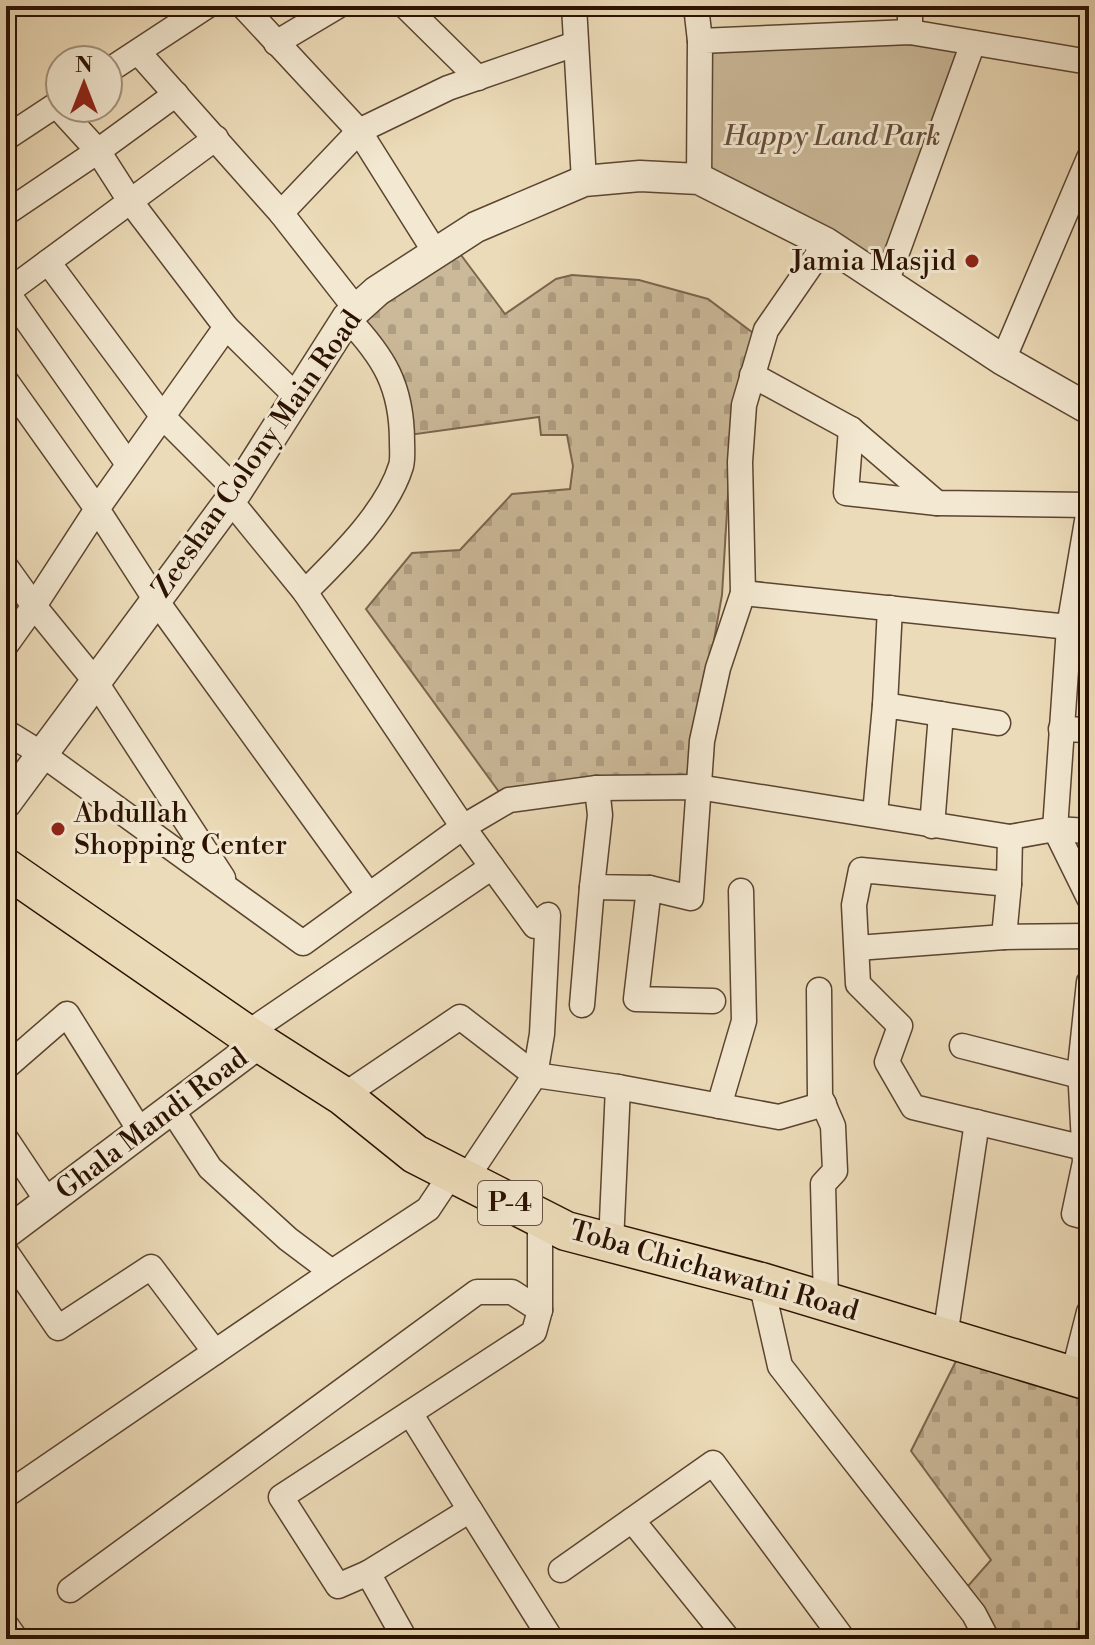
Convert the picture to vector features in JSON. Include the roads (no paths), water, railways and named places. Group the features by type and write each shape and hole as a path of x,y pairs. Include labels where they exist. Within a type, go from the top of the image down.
{"main road":[{"name":"Toba Chichawatni Road","path":"6,868 343,1096 415,1154 566,1231 761,1282 1081,1378"}],"street":[{"path":"124,61 207,6"},
{"path":"243,6 359,131 435,252"},
{"path":"276,43 338,6"},
{"path":"405,6 478,78"},
{"path":"574,6 584,181"},
{"path":"696,6 700,41 699,179"},
{"path":"910,6 910,32"},
{"path":"700,41 910,32 1089,62"},
{"path":"887,280 973,43"},
{"path":"281,213 359,131 478,78 575,44"},
{"path":"138,52 281,213 391,373 402,421 401,465 376,511 341,555 305,592"},
{"path":"6,213 176,94"},
{"path":"6,138 44,113"},
{"path":"75,124 226,327 296,396"},
{"path":"128,464 7,292 216,138"},
{"path":"1003,360 1089,158"},
{"name":"Zeeshan Colony Main Road","path":"6,803 233,495 351,314 435,252 476,227 584,181 640,176 699,179 826,243 887,280 1003,360 1089,409"},
{"path":"592,887 649,888 691,898 702,741 718,668 743,593 740,462 744,405 766,330 826,243"},
{"path":"6,1495 428,1209 458,1176 535,1075 542,1034 548,915 535,926 463,827 305,592 233,495 163,417 48,262"},
{"path":"6,645 128,464 226,327"},
{"path":"752,375 851,429 937,503"},
{"path":"6,381 97,509 155,599 369,895"},
{"path":"851,429 846,493 937,503 1089,507 1069,627 1055,829 1089,898"},
{"path":"6,567 95,681 230,890"},
{"path":"743,593 1069,627"},
{"path":"875,814 890,608"},
{"path":"885,705 998,723"},
{"path":"932,826 941,714"},
{"path":"1061,729 1089,730"},
{"path":"6,732 42,754 303,943 463,827 509,800 597,788 698,787 1010,837 1055,829 1089,831"},
{"path":"582,1005 600,815 597,788"},
{"path":"1004,937 1010,837"},
{"path":"253,1038 492,867"},
{"path":"1009,884 861,870 854,905 858,984 900,1026 887,1062 913,1107 1084,1148"},
{"path":"649,888 636,999 713,1001"},
{"path":"719,1106 744,1021 741,891"},
{"path":"857,948 1004,937 1089,936"},
{"path":"1089,982 1080,1076 1085,1162 1074,1214 1089,1218"},
{"path":"819,990 820,1096 833,1126 835,1171 823,1184 826,1302"},
{"path":"6,1067 67,1014 142,1134"},
{"path":"343,1096 460,1017 535,1075 779,1117 824,1104"},
{"name":"Ghala Mandi Road","path":"6,1233 142,1134 253,1038"},
{"path":"962,1046 1080,1076"},
{"path":"611,1243 618,1087"},
{"path":"172,1110 210,1168 288,1239 332,1272"},
{"path":"945,1337 977,1122"},
{"path":"6,1139 48,1202"},
{"path":"470,1510 368,1573 338,1586 281,1497 534,1332 540,1310 540,1218"},
{"path":"6,1252 58,1328 151,1267 215,1352"},
{"path":"761,1282 780,1366 974,1614 987,1639"},
{"path":"70,1590 477,1292 512,1292 540,1310"},
{"path":"1081,1378 1089,1312"},
{"path":"410,1413 551,1639"},
{"path":"561,1570 713,1463 843,1639"},
{"path":"632,1520 728,1639"},
{"path":"368,1573 405,1639"},
{"path":"6,1625 16,1639"}],"railway":[{"path":"6,17 21,6"}],"place":[{"name":"Jamia Masjid","path":"972,261"},
{"name":"Abdullah Shopping Center","path":"58,829"}],"park label":[{"name":"Happy Land Park","path":"832,136"}]}
